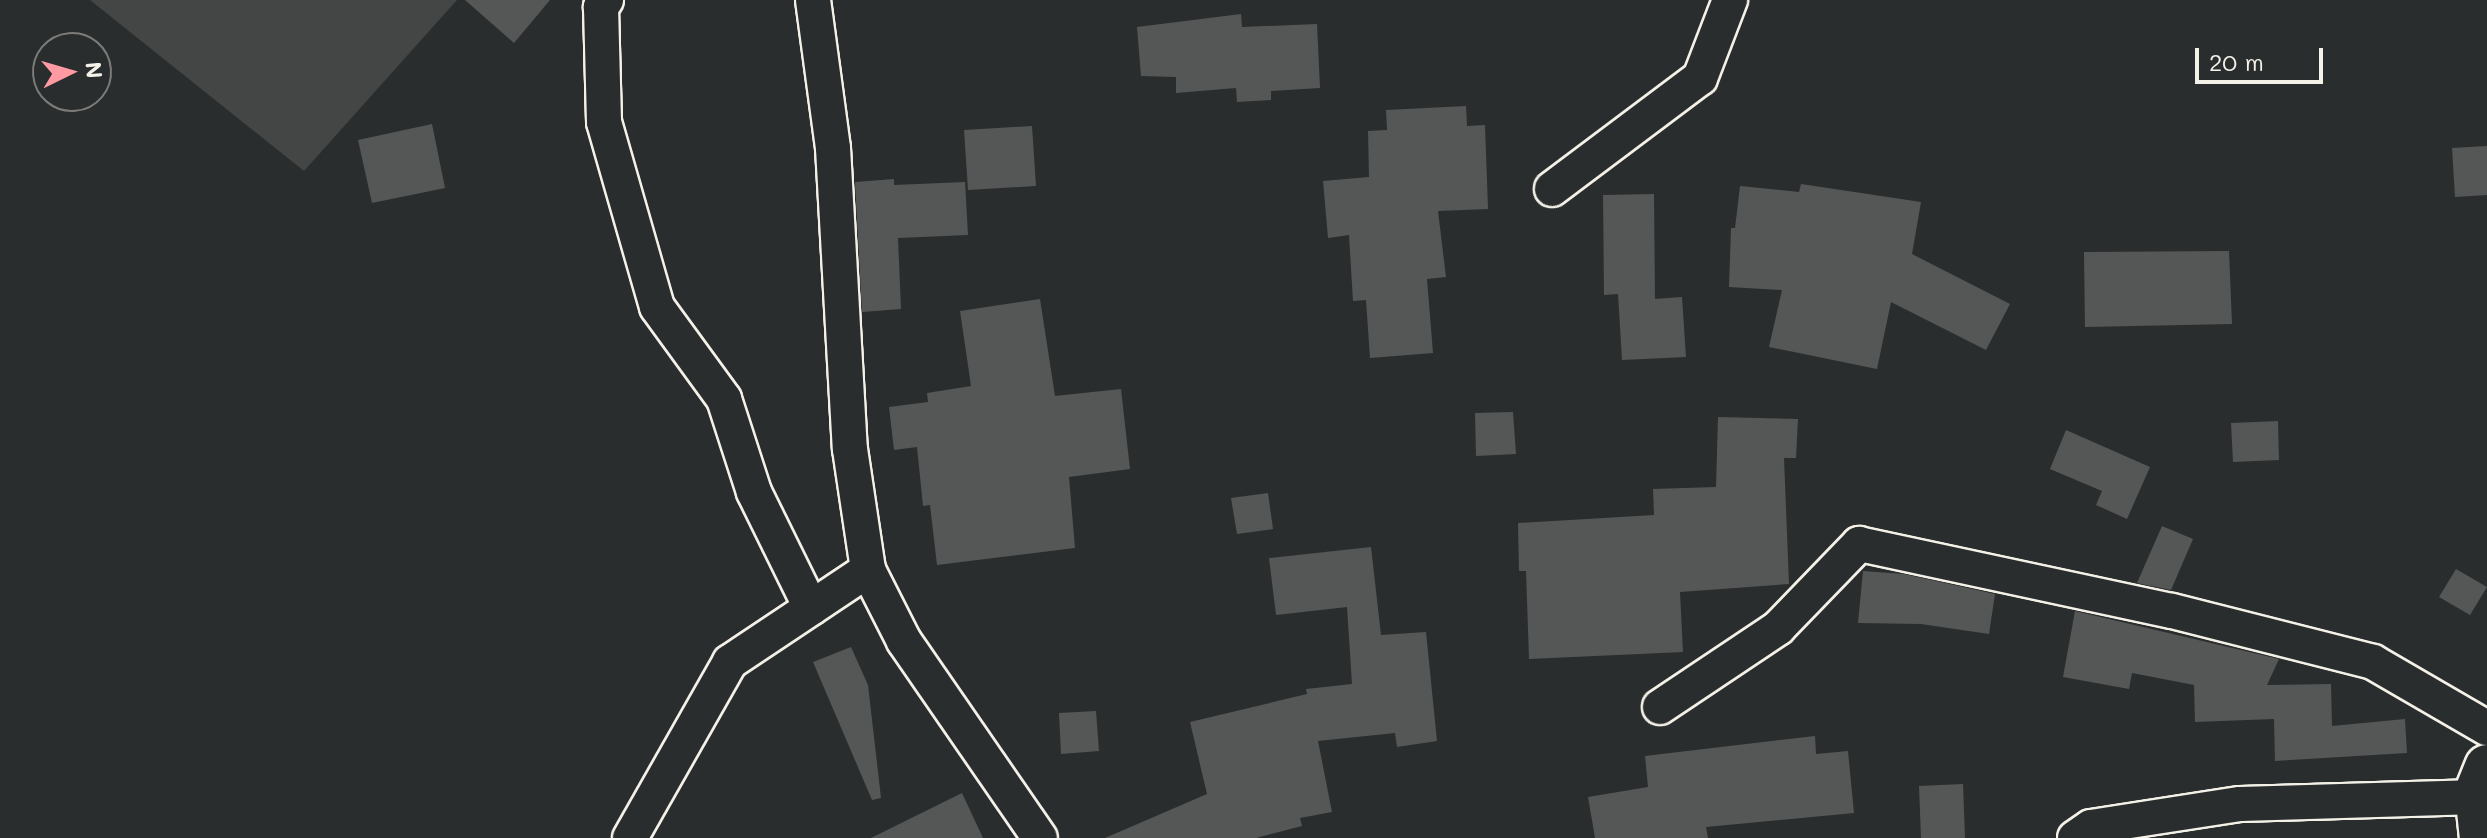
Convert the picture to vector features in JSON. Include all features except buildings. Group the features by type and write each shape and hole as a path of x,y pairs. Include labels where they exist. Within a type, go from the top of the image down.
{"street":[{"path":"606,0 601,7 604,122 657,307 724,399 754,492 811,608"},
{"path":"813,0 833,148 850,449 868,570 904,641 1040,838"},
{"path":"1552,189 1700,78 1730,0"},
{"path":"1660,707 1778,628 1859,544 2172,611 2373,662 2487,728"},
{"path":"630,838 730,662 868,570"},
{"path":"2075,838 2091,827 2240,804 2482,801"}],"shaded area":[{"path":"90,0 457,0 304,171"}]}
